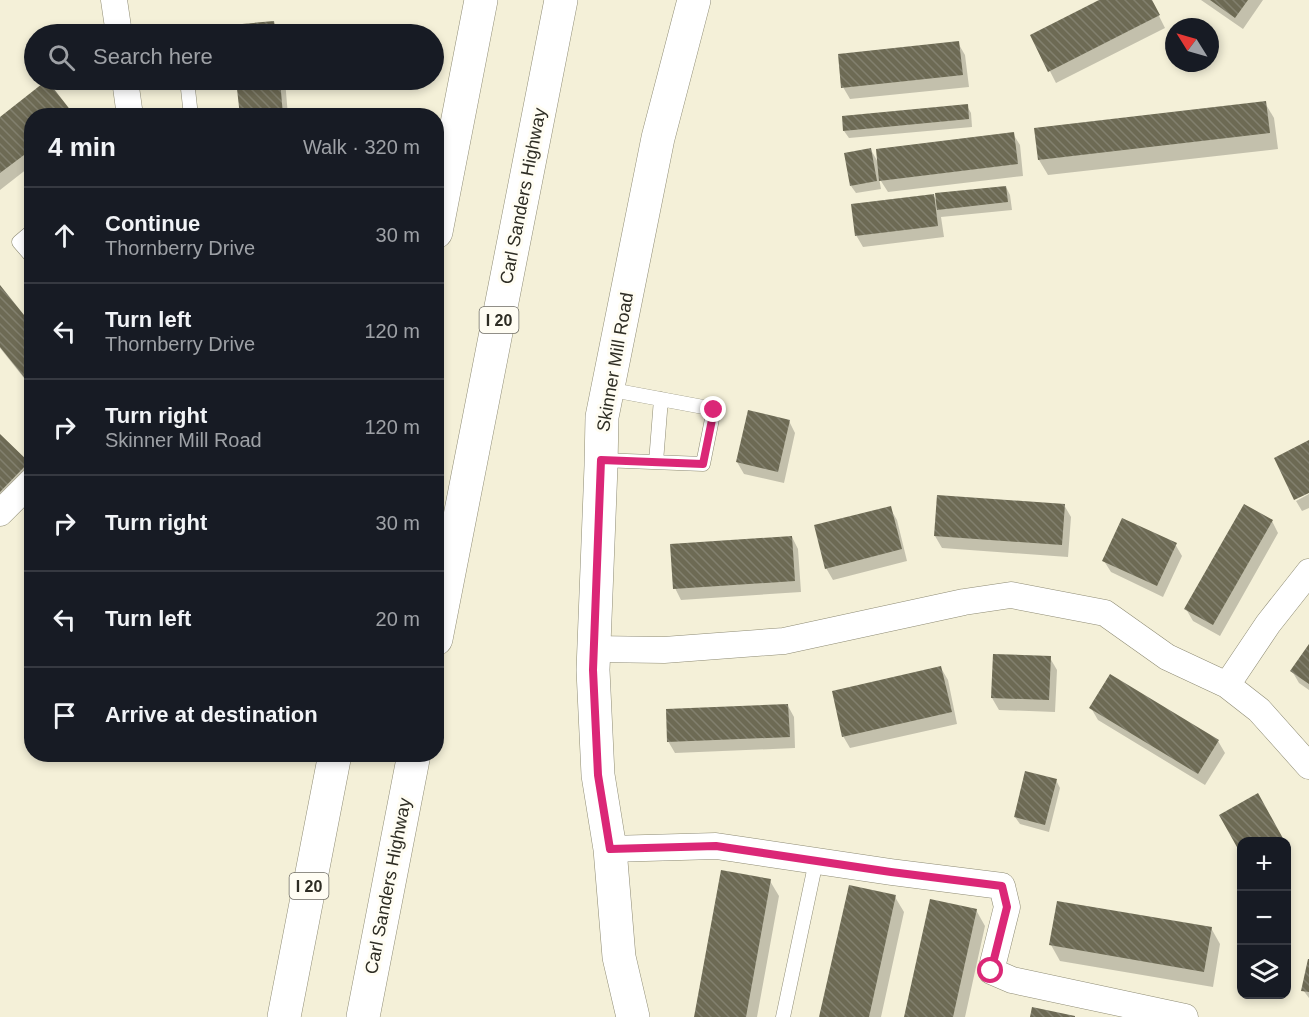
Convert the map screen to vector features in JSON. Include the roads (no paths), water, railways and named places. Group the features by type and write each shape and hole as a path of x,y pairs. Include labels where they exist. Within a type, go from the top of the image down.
{"main road":[{"path":"444,191 481,0"},
{"name":"Carl Sanders Highway","path":"444,598 561,0"},
{"name":"Skinner Mill Road","path":"633,1017 619,957 610,849 598,775 593,670 602,417 658,138 694,0"},
{"name":"I 20","path":"284,1017 333,762"},
{"name":"Carl Sanders Highway","path":"363,1017 412,762"}],"street":[{"path":"114,0 118,24"},
{"path":"126,90 129,108"},
{"path":"0,513 24,489"},
{"path":"1227,685 1268,624 1309,572"},
{"path":"594,649 664,650 784,641 964,602 1011,596 1105,613 1167,657 1227,685 1259,710 1309,766"},
{"path":"610,849 716,846 1002,886 1007,907 991,971 1012,980 1185,1017"}],"lane":[{"path":"188,90 190,108"},
{"path":"601,460 703,464 714,410 608,389"},
{"path":"656,462 661,399"},
{"path":"783,1017 816,861"}]}
